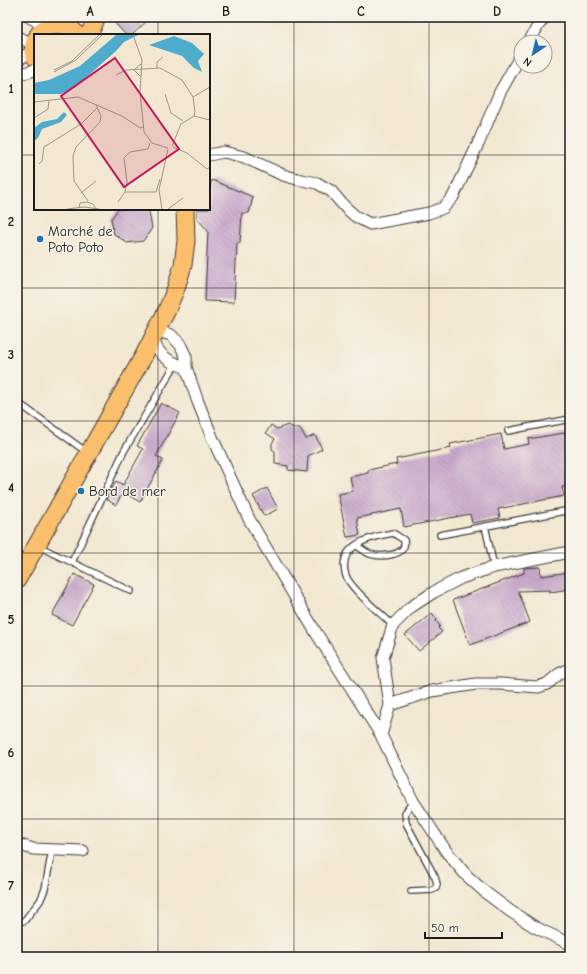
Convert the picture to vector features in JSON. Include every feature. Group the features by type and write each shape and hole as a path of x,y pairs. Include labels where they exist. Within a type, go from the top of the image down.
{"main road":[{"path":"90,34 97,17"},
{"path":"53,34 70,28 76,34"},
{"path":"17,560 116,385 164,295 174,263 176,238 175,210"},
{"path":"17,580 143,357 167,310 183,265 186,241 185,210"}],"street":[{"path":"29,17 43,34"},
{"path":"533,34 545,17"},
{"path":"17,37 34,37"},
{"path":"17,60 34,46"},
{"path":"210,155 224,152 244,157 283,175 317,183 331,192 355,216 370,224 429,213 442,208 453,197 479,142 500,92 513,69"},
{"path":"17,75 34,70"},
{"path":"181,366 186,357 180,344 171,335 162,332 153,336 156,348 181,366 249,519 315,631 381,735 414,801 446,851 466,875 486,893 535,927 570,944"},
{"path":"381,735 390,705 383,658 393,625 411,607 434,592 461,578 494,567 570,552"},
{"path":"390,705 432,691 476,684 501,684 538,687 547,684 559,674 570,669"},
{"path":"17,844 33,849 83,851"}],"lane":[{"path":"72,562 124,452 181,366"},
{"path":"17,402 81,448"},
{"path":"508,431 570,419"},
{"path":"440,535 570,510"},
{"path":"485,526 494,567"},
{"path":"356,545 369,553 377,555 392,555 400,551 405,545 404,540 393,533 379,536 356,545 347,552 344,558 346,576 354,587 393,625"},
{"path":"36,545 130,591"},
{"path":"411,891 432,890 436,888 437,884 435,877 406,823 405,813 414,801"},
{"path":"24,922 40,901 45,889 52,850"}],"building":[{"path":"122,17 151,17 133,34 125,34 115,23"},
{"path":"212,180 253,197 249,213 242,213 240,243 237,243 234,302 205,301 208,231 197,218 197,210 210,210 210,187"},
{"path":"117,210 146,210 149,212 152,228 143,241 127,243 114,234 111,219"},
{"path":"161,403 180,413 156,456 163,460 140,502 123,492 116,505 106,499 116,481 123,485 143,449 137,446"},
{"path":"271,425 277,429 288,425 294,428 300,428 306,439 315,435 322,449 308,456 307,472 288,470 288,466 275,464 275,451 272,449 272,443 275,439 266,433"},
{"path":"570,432 570,486 562,487 564,496 498,509 500,518 472,523 470,514 404,527 401,509 357,518 360,535 347,537 338,494 353,491 350,477 368,473 368,470 397,464 396,459 451,448 450,444 501,434 504,449 529,444 528,439"},
{"path":"267,488 278,509 264,516 253,496"},
{"path":"540,567 541,576 570,572 570,589 550,592 550,590 518,591 530,622 470,645 453,600 524,573 524,568"},
{"path":"74,574 94,584 72,625 52,615"},
{"path":"432,613 440,626 438,628 442,632 419,651 405,635"}],"place":[{"name":"Marché de Poto Poto","path":"40,239"},
{"name":"Bord de mer","path":"81,491"}]}
